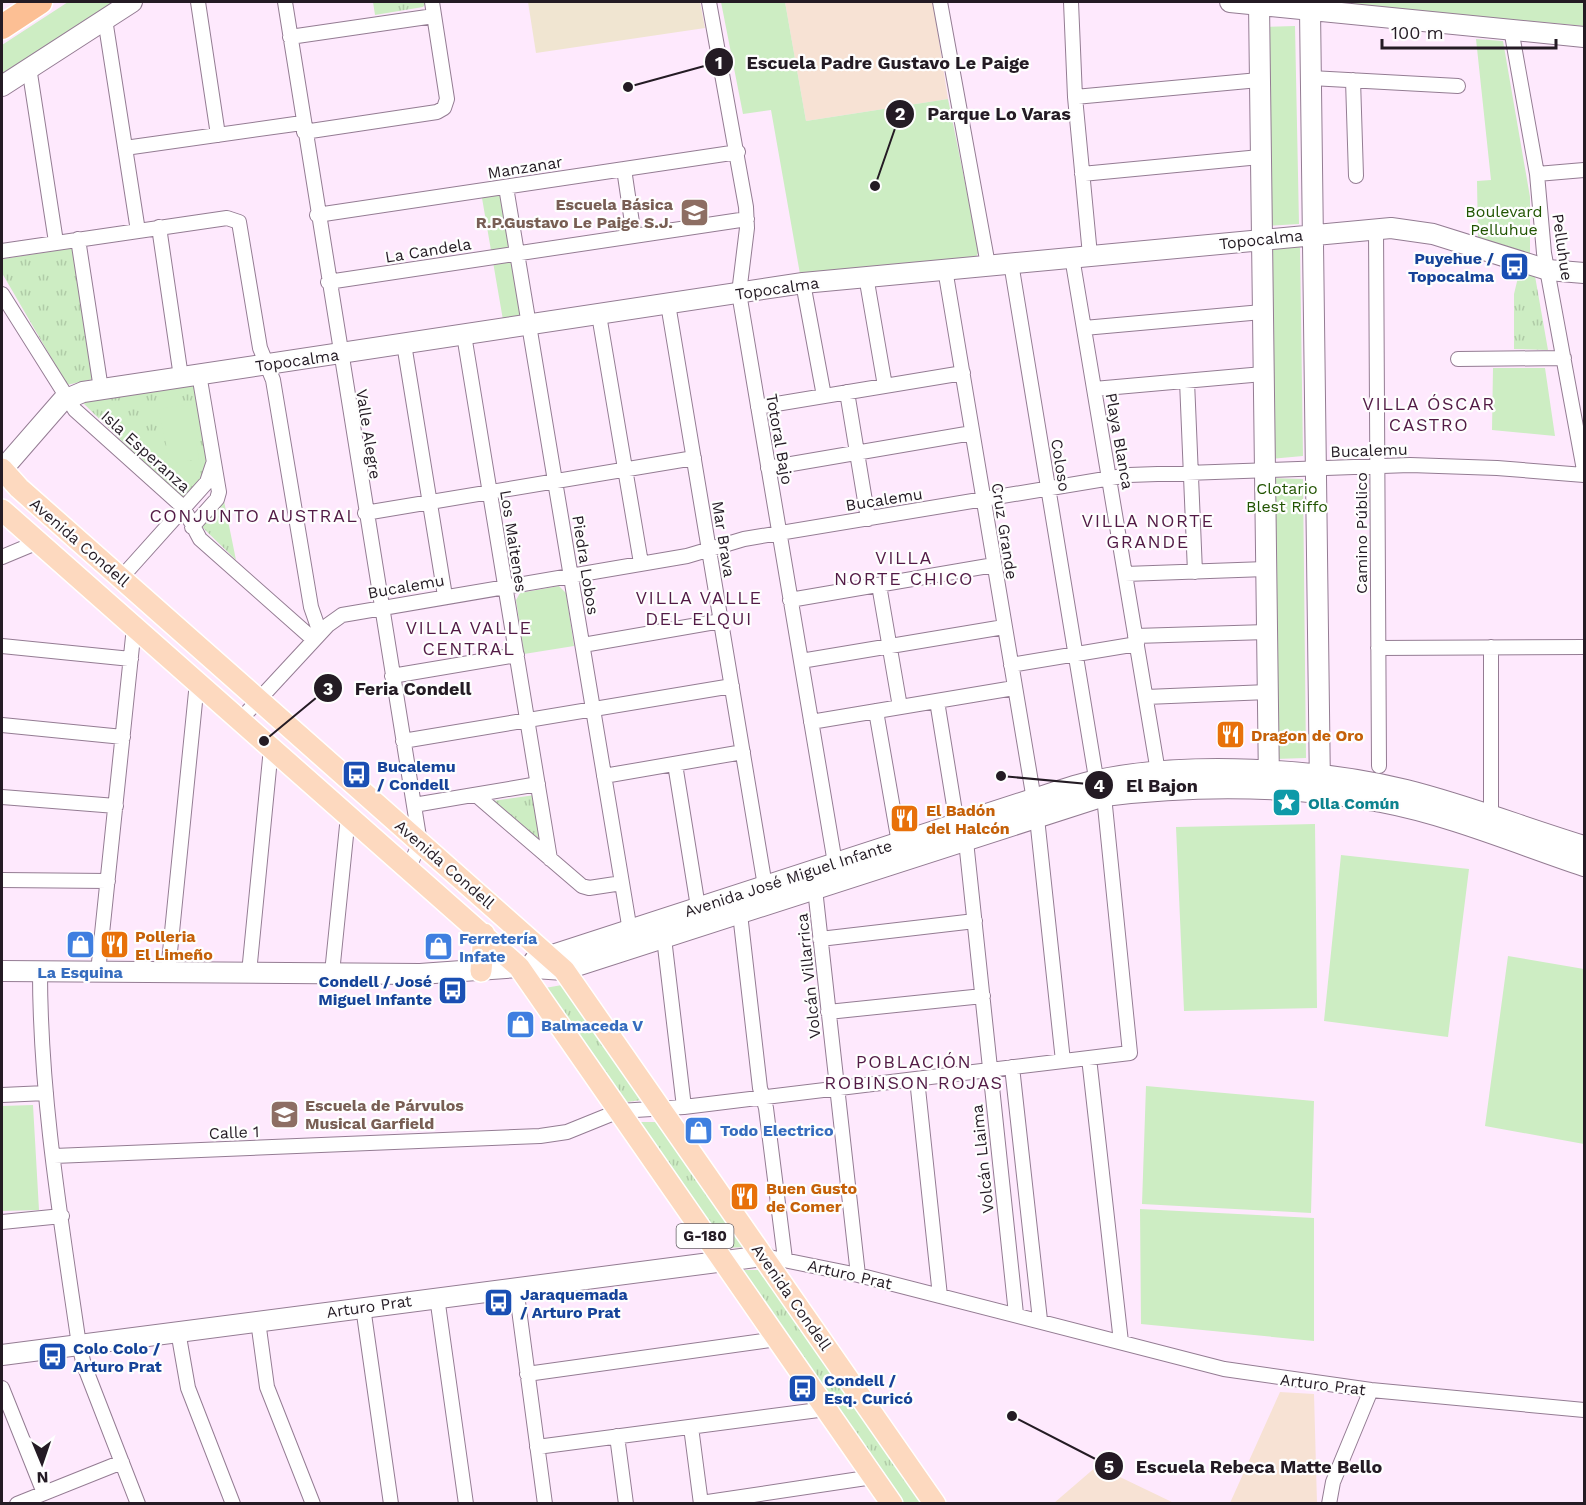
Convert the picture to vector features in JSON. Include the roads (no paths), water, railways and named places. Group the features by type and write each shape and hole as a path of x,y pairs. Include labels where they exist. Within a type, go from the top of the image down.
{"highway":[{"path":"2,27 40,2"}],"main road":[{"name":"Avenida Condell","path":"2,469 121,578 557,962 662,1109 935,1503"},
{"name":"Avenida Condell","path":"2,510 519,967 892,1503"},
{"path":"481,971 484,934"}],"street":[{"path":"2,86 132,2"},
{"path":"198,2 218,135"},
{"name":"Valle Alegre","path":"285,2 303,128 420,843"},
{"name":"Totoral Bajo","path":"709,2 738,152 747,219 739,293 836,872"},
{"path":"940,2 988,265"},
{"name":"Playa Blanca","path":"1071,2 1075,97 1082,174 1081,256 1084,328 1158,772"},
{"path":"1230,2 1584,37"},
{"path":"1259,4 1269,781"},
{"path":"125,148 218,135 303,128 437,112 444,108 447,99 433,8 290,37"},
{"path":"1310,10 1320,785"},
{"path":"105,19 138,231"},
{"name":"Pelluhue","path":"1511,29 1538,174 1542,235 1584,470"},
{"path":"29,67 56,243"},
{"path":"1311,78 1458,86"},
{"path":"1075,97 1259,80"},
{"path":"1353,80 1356,176"},
{"name":"Manzanar","path":"317,215 738,152"},
{"path":"1082,174 1260,157"},
{"path":"624,169 634,236"},
{"path":"1538,174 1584,170"},
{"name":"Piedra Lobos","path":"506,187 631,938"},
{"path":"2,251 227,218 236,220 241,228 260,348 273,380 317,636"},
{"name":"La Candela","path":"328,282 747,219"},
{"path":"159,228 190,375 213,462 219,496 192,527"},
{"name":"Topocalma","path":"66,398 101,389 190,375 530,326 803,283 1313,233 1376,228 1420,231 1548,270 1584,273"},
{"name":"Camino Público","path":"1376,228 1379,765"},
{"path":"78,239 101,389"},
{"name":"Coloso","path":"1011,263 1075,655 1100,788 1130,1053"},
{"name":"Cruz Grande","path":"945,269 1035,809 1064,1061"},
{"path":"866,276 885,386"},
{"path":"803,283 824,396"},
{"name":"Isla Esperanza","path":"2,294 66,398 79,414 183,507 192,527 205,543 317,636"},
{"name":"Mar Brava","path":"668,304 765,886"},
{"path":"1084,328 1262,312"},
{"path":"599,315 641,563"},
{"name":"Los Maitenes","path":"464,335 550,859"},
{"path":"404,344 445,596"},
{"path":"1458,359 1564,358"},
{"path":"758,407 963,373"},
{"path":"1094,389 1263,374"},
{"path":"1187,381 1195,572"},
{"path":"847,392 868,519"},
{"path":"2,469 66,398"},
{"path":"768,468 972,433"},
{"path":"365,513 694,458"},
{"path":"121,578 207,482 213,462"},
{"name":"Bucalemu","path":"240,720 317,636 342,615 709,551 735,542 779,533 1109,478 1191,472 1377,465 1468,466 1584,475"},
{"path":"2,557 38,542"},
{"path":"790,600 994,565"},
{"path":"1125,574 1266,569"},
{"path":"879,585 900,707"},
{"path":"583,645 721,621"},
{"path":"98,972 134,627"},
{"path":"801,661 1004,627"},
{"path":"1011,666 1075,655 1136,640 1267,632"},
{"path":"2,646 131,659"},
{"path":"1491,647 1491,818"},
{"path":"1378,648 1584,647"},
{"path":"392,676 517,655"},
{"path":"168,972 197,682"},
{"path":"403,741 732,686"},
{"path":"811,722 1014,688"},
{"path":"1146,697 1268,692"},
{"name":"Volcán Llaima","path":"937,701 962,832 975,921 1016,1314"},
{"path":"876,711 899,843"},
{"path":"2,725 123,737"},
{"path":"249,973 271,748"},
{"path":"604,776 743,752"},
{"path":"675,764 698,907"},
{"name":"Avenida José Miguel Infante","path":"631,938 664,938 739,904 765,886 836,872 1100,788 1158,772 1407,791 1584,846"},
{"name":"Avenida José Miguel Infante","path":"1100,788 1200,789 1269,781"},
{"path":"414,805 538,784"},
{"name":"Avenida José Miguel Infante","path":"1320,785 1402,807 1584,866"},
{"path":"476,795 585,888 622,883"},
{"path":"2,797 116,806"},
{"path":"332,973 348,816"},
{"name":"Avenida José Miguel Infante","path":"2,971 332,973 481,971 557,962 631,938 698,907 739,904 815,889 836,872 899,843 962,832"},
{"path":"408,869 420,843"},
{"path":"2,880 108,881"},
{"name":"Volcán Villarrica","path":"815,889 858,1275"},
{"path":"739,904 785,1259"},
{"path":"820,939 975,921"},
{"path":"664,938 684,1107"},
{"path":"40,972 41,1038 46,1093 79,1345 84,1365 138,1503"},
{"path":"828,1012 983,996"},
{"name":"Calle 1","path":"54,1156 540,1136 574,1130 620,1111 684,1107 1130,1053"},
{"path":"1089,1058 1121,1342"},
{"path":"1012,1067 1040,1320"},
{"path":"917,1079 940,1296"},
{"path":"2,1095 46,1093"},
{"path":"2,1222 62,1216"},
{"name":"Arturo Prat","path":"2,1355 764,1256 858,1275 1224,1369 1371,1390 1584,1410"},
{"path":"516,1287 542,1503"},
{"path":"437,1297 466,1503"},
{"path":"363,1307 391,1503"},
{"path":"258,1321 267,1387 313,1503"},
{"path":"178,1331 188,1388 233,1503"},
{"path":"527,1374 777,1340"},
{"path":"2,1388 44,1493"},
{"path":"1329,1503 1332,1482 1371,1390"},
{"path":"537,1447 825,1409"},
{"path":"691,1427 701,1503 873,1477"},
{"path":"616,1436 626,1503"},
{"path":"17,1503 122,1462"}],"place":[{"name":"Escuela Padre Gustavo Le Paige","path":"628,87"},
{"name":"Parque Lo Varas","path":"875,186"},
{"name":"Escuela Básica R.P.Gustavo Le Paige S.J.","path":"694,213"},
{"name":"Puyehue / Topocalma","path":"1515,267"},
{"name":"Dragon de Oro","path":"1230,735"},
{"name":"Feria Condell","path":"264,741"},
{"name":"Bucalemu / Condell","path":"356,775"},
{"name":"El Bajon","path":"1001,776"},
{"name":"Olla Común","path":"1287,803"},
{"name":"El Badón del Halcón","path":"905,819"},
{"name":"La Esquina","path":"80,944"},
{"name":"Polleria El Limeño","path":"114,945"},
{"name":"Ferretería Infate","path":"438,947"},
{"name":"Condell / José Miguel Infante","path":"453,990"},
{"name":"Balmaceda V","path":"520,1025"},
{"name":"Escuela de Párvulos Musical Garfield","path":"284,1114"},
{"name":"Todo Electrico","path":"699,1130"},
{"name":"Buen Gusto de Comer","path":"745,1197"},
{"name":"Jaraquemada / Arturo Prat","path":"499,1303"},
{"name":"Colo Colo / Arturo Prat","path":"52,1357"},
{"name":"Condell / Esq. Curicó","path":"803,1389"},
{"name":"Escuela Rebeca Matte Bello","path":"1012,1416"}],"district":[{"name":"VILLA ÓSCAR CASTRO","path":"1429,414"},
{"name":"CONJUNTO AUSTRAL","path":"254,516"},
{"name":"VILLA NORTE GRANDE","path":"1148,531"},
{"name":"VILLA NORTE CHICO","path":"904,568"},
{"name":"VILLA VALLE DEL ELQUI","path":"699,608"},
{"name":"VILLA VALLE CENTRAL","path":"469,638"},
{"name":"POBLACIÓN ROBINSON ROJAS","path":"914,1072"}],"park label":[{"name":"Boulevard Pelluhue","path":"1504,220"},
{"name":"Clotario Blest Riffo","path":"1287,497"}]}
